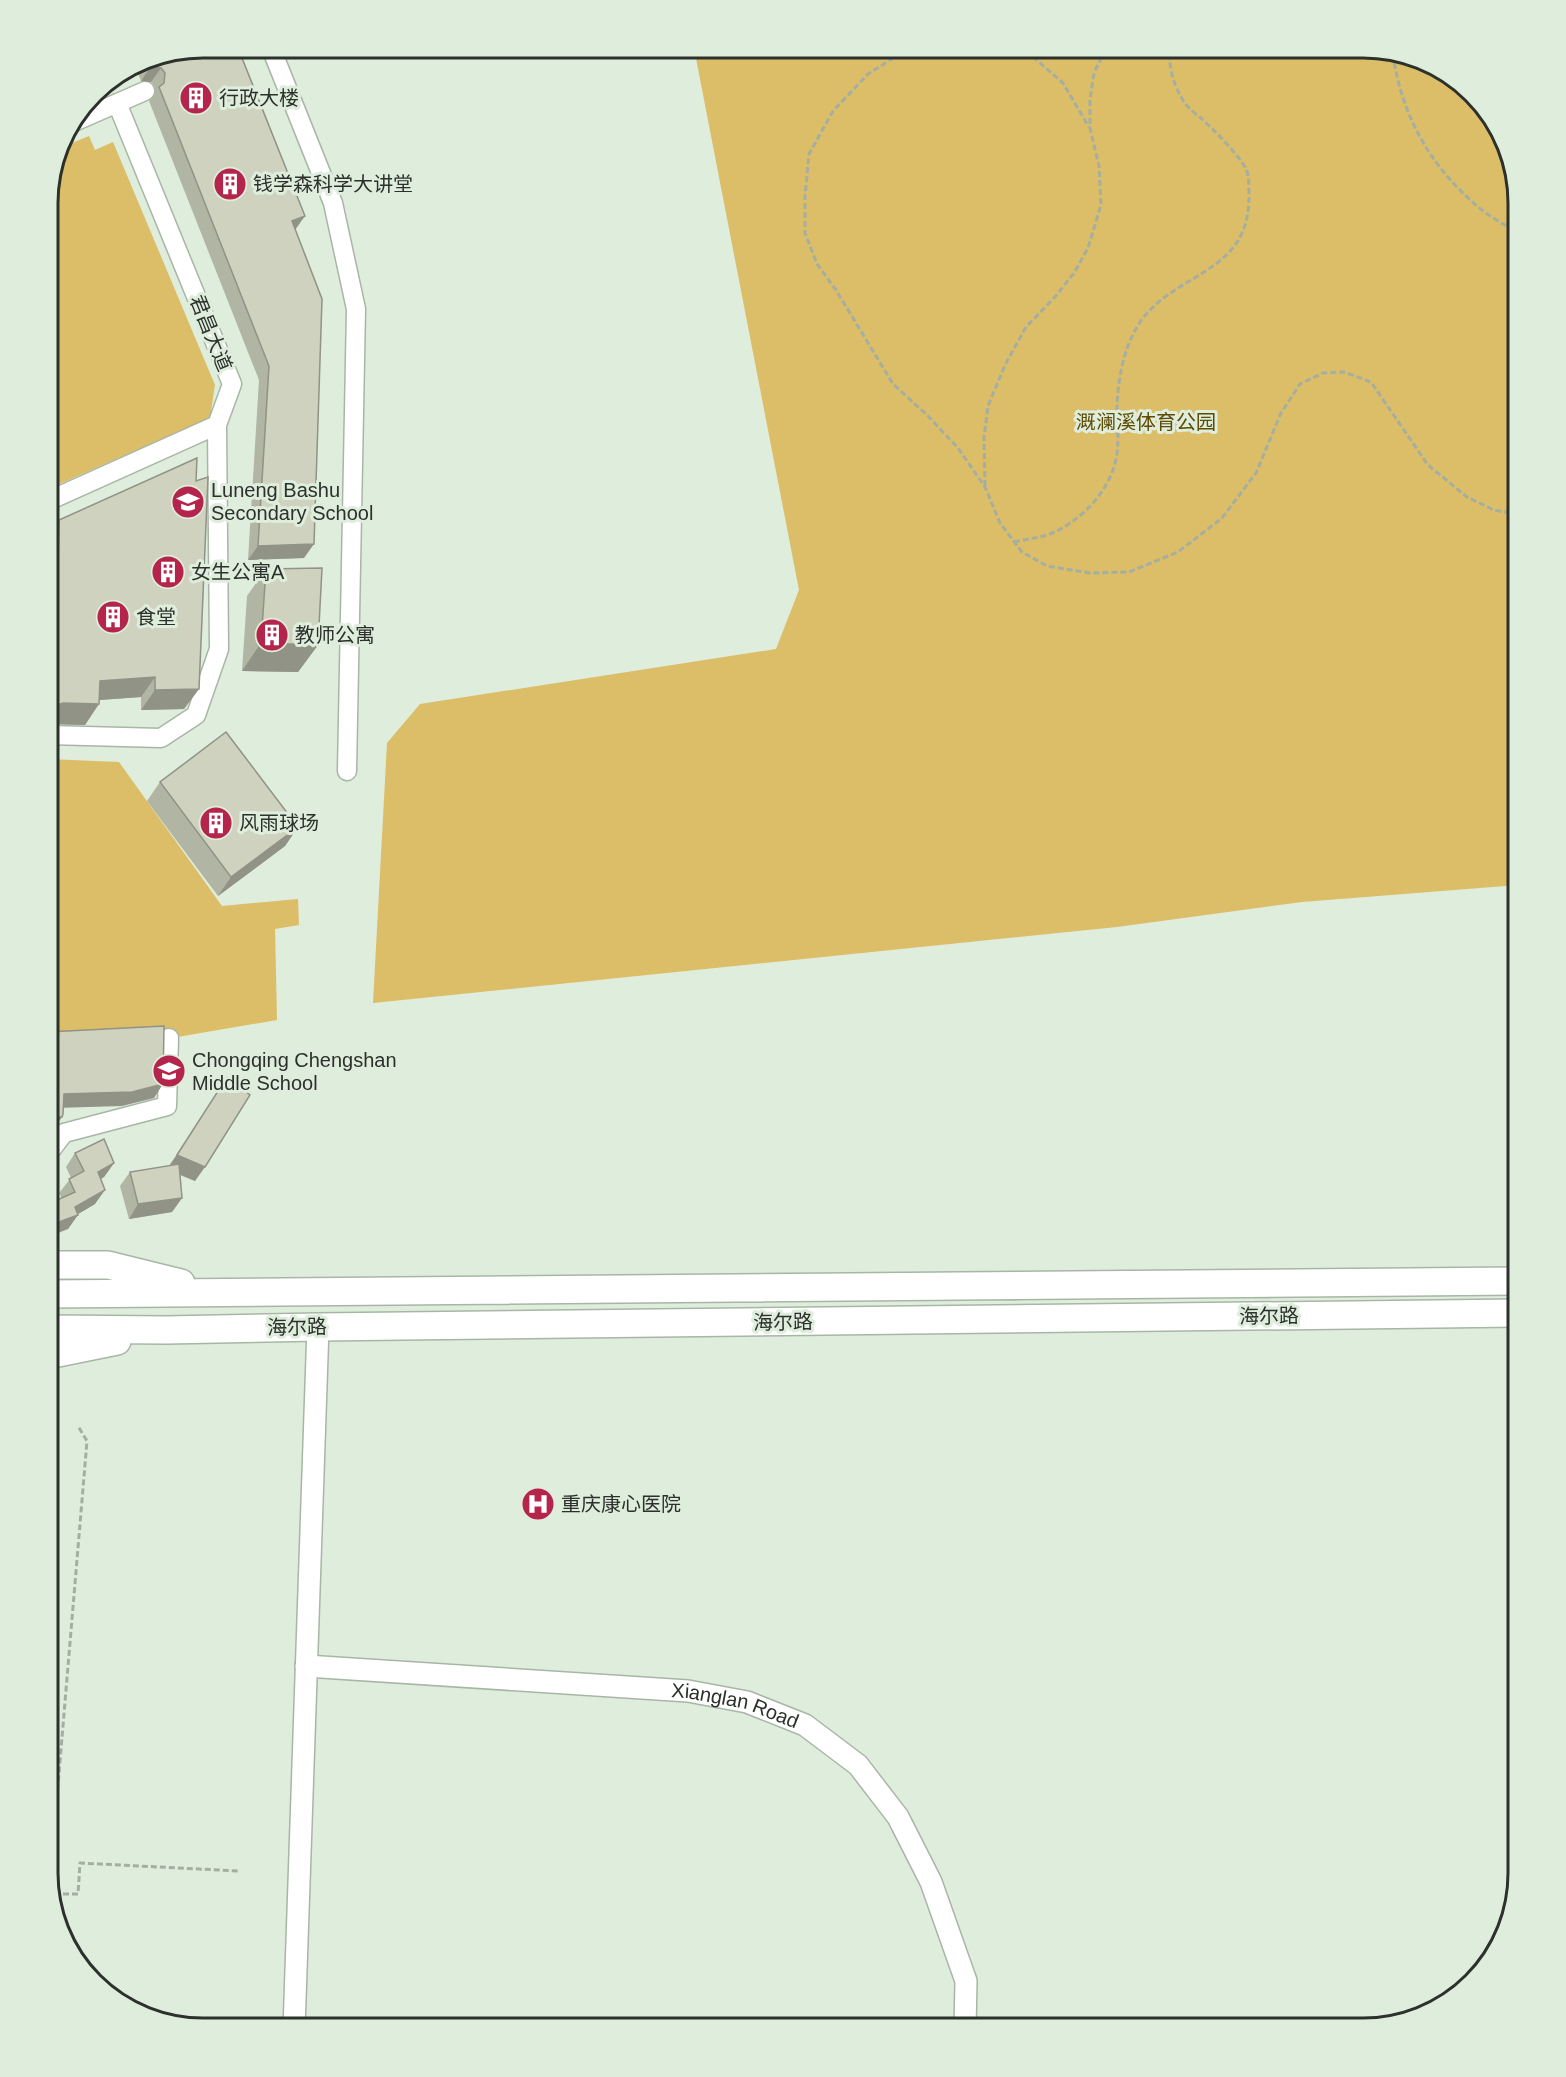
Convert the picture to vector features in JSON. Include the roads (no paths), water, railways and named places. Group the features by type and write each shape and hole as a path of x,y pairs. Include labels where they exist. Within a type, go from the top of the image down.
{"main road":[{"path":"59,1265 108,1265 217,1293"},
{"name":"海尔路","path":"59,1294 1508,1281"},
{"name":"海尔路","path":"59,1329 166,1330 1508,1312"},
{"path":"59,1353 166,1330"}],"street":[{"path":"276,59 333,203 356,309 347,771"},
{"path":"88,115 145,91"},
{"name":"君昌大道","path":"117,103 232,384 217,425"},
{"path":"59,496 217,425 219,649 196,716 161,738 59,735"},
{"path":"59,1140 64,1133 166,1106 169,1038"},
{"path":"294,2018 318,1327"},
{"name":"Xianglan Road","path":"306,1666 688,1691 747,1702 806,1725 858,1766 898,1817 931,1882 966,1981 966,2018"}],"place":[{"name":"行政大楼","path":"196,98"},
{"name":"钱学森科学大讲堂","path":"230,184"},
{"name":"Luneng Bashu Secondary School","path":"188,502"},
{"name":"女生公寓A","path":"168,572"},
{"name":"食堂","path":"113,617"},
{"name":"教师公寓","path":"272,635"},
{"name":"风雨球场","path":"216,823"},
{"name":"Chongqing Chengshan Middle School","path":"169,1071"},
{"name":"重庆康心医院","path":"538,1504"}],"park label":[{"name":"溉澜溪体育公园","path":"1146,422"}]}
